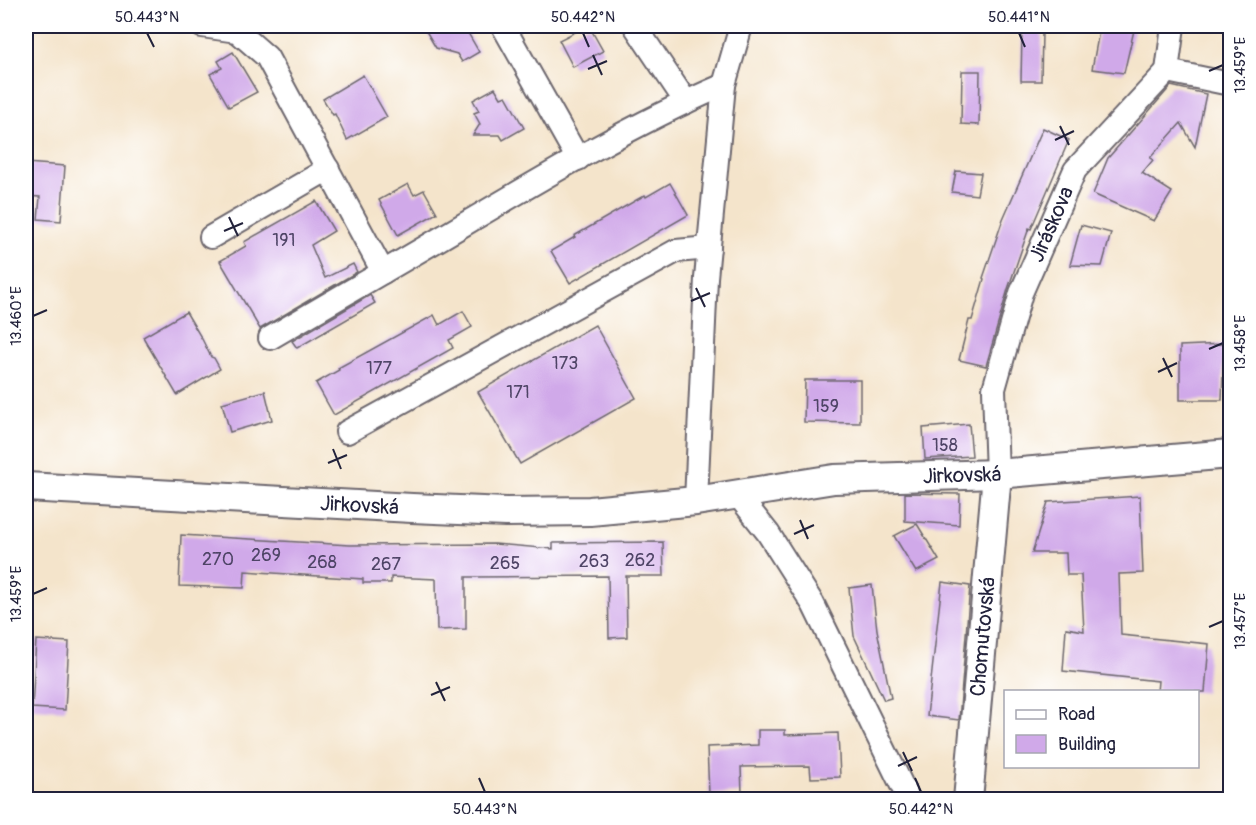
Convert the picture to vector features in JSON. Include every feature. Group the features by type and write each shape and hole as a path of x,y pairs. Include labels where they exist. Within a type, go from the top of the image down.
{"street":[{"path":"202,26 237,31 267,57 383,272"},
{"path":"503,26 578,159"},
{"path":"634,26 686,102"},
{"path":"696,501 709,248 724,85 741,26"},
{"path":"1173,26 1167,71 1230,84"},
{"name":"Jiráskova","path":"997,474 994,389 1021,293 1075,170 1167,71"},
{"path":"270,338 578,159 686,102 724,85"},
{"path":"211,237 328,169"},
{"path":"347,432 676,251 709,248"},
{"name":"Jirkovská","path":"26,487 506,512 590,511 696,501 834,479 997,474 1230,454"},
{"name":"Chomutovská","path":"968,800 997,474"},
{"path":"737,494 768,533 813,604 909,800"}],"building":[{"path":"423,26 464,26 479,52 462,62 457,54 436,48"},
{"path":"587,26 603,51 573,67 559,40"},
{"path":"1100,26 1135,26 1124,73 1092,69"},
{"path":"1022,32 1042,32 1041,81 1021,81"},
{"path":"233,52 257,92 229,107 210,74 222,68 218,61"},
{"path":"962,71 980,71 979,125 961,124"},
{"path":"363,75 387,117 347,140 335,114 333,115 323,99"},
{"path":"1171,86 1206,94 1195,147 1181,123 1150,158 1153,160 1142,173 1172,192 1154,221 1093,194 1108,158"},
{"path":"495,88 501,98 506,96 524,128 503,140 500,135 473,135 480,124 474,113 479,111 473,100"},
{"path":"1043,128 1069,140 1031,229 1029,228 1008,289 986,366 959,360 969,320 972,320 983,278 1003,219"},
{"path":"26,163 65,166 61,221 38,219 40,197 26,196"},
{"path":"956,171 981,173 977,195 952,192"},
{"path":"670,183 688,215 570,283 551,251 645,195 646,197"},
{"path":"408,184 414,195 424,190 437,213 398,235 379,200"},
{"path":"316,201 334,231 311,245 325,278 353,264 357,272 260,329 220,261 246,246 244,242"},
{"path":"1081,225 1111,233 1102,266 1070,265"},
{"path":"370,295 375,303 297,348 292,341"},
{"path":"463,311 472,327 449,340 453,348 334,415 316,383 339,370 338,368 434,315 439,325"},
{"path":"186,312 220,369 177,395 143,337"},
{"path":"595,325 636,398 520,464 478,392"},
{"path":"1224,344 1222,400 1180,400 1180,346"},
{"path":"805,380 860,380 860,423 804,422"},
{"path":"265,391 272,420 230,432 222,403"},
{"path":"969,424 972,456 925,459 923,428"},
{"path":"905,493 960,494 959,525 905,521"},
{"path":"1140,496 1143,573 1119,574 1121,635 1209,644 1205,692 1157,690 1158,681 1063,671 1066,628 1084,631 1081,575 1067,575 1066,553 1032,553 1048,502"},
{"path":"917,524 939,560 916,572 894,536"},
{"path":"181,535 350,545 495,544 553,549 553,543 663,542 664,576 626,576 627,637 609,638 608,576 466,577 466,629 437,630 436,579 391,577 391,583 363,583 363,579 245,571 244,588 179,586"},
{"path":"942,582 970,586 959,720 927,716"},
{"path":"872,585 877,630 891,698 884,700 854,636 849,588"},
{"path":"36,640 69,642 65,710 32,708"},
{"path":"758,730 785,730 785,735 838,733 840,777 811,778 810,766 741,767 742,793 709,794 707,747 758,745"}]}
